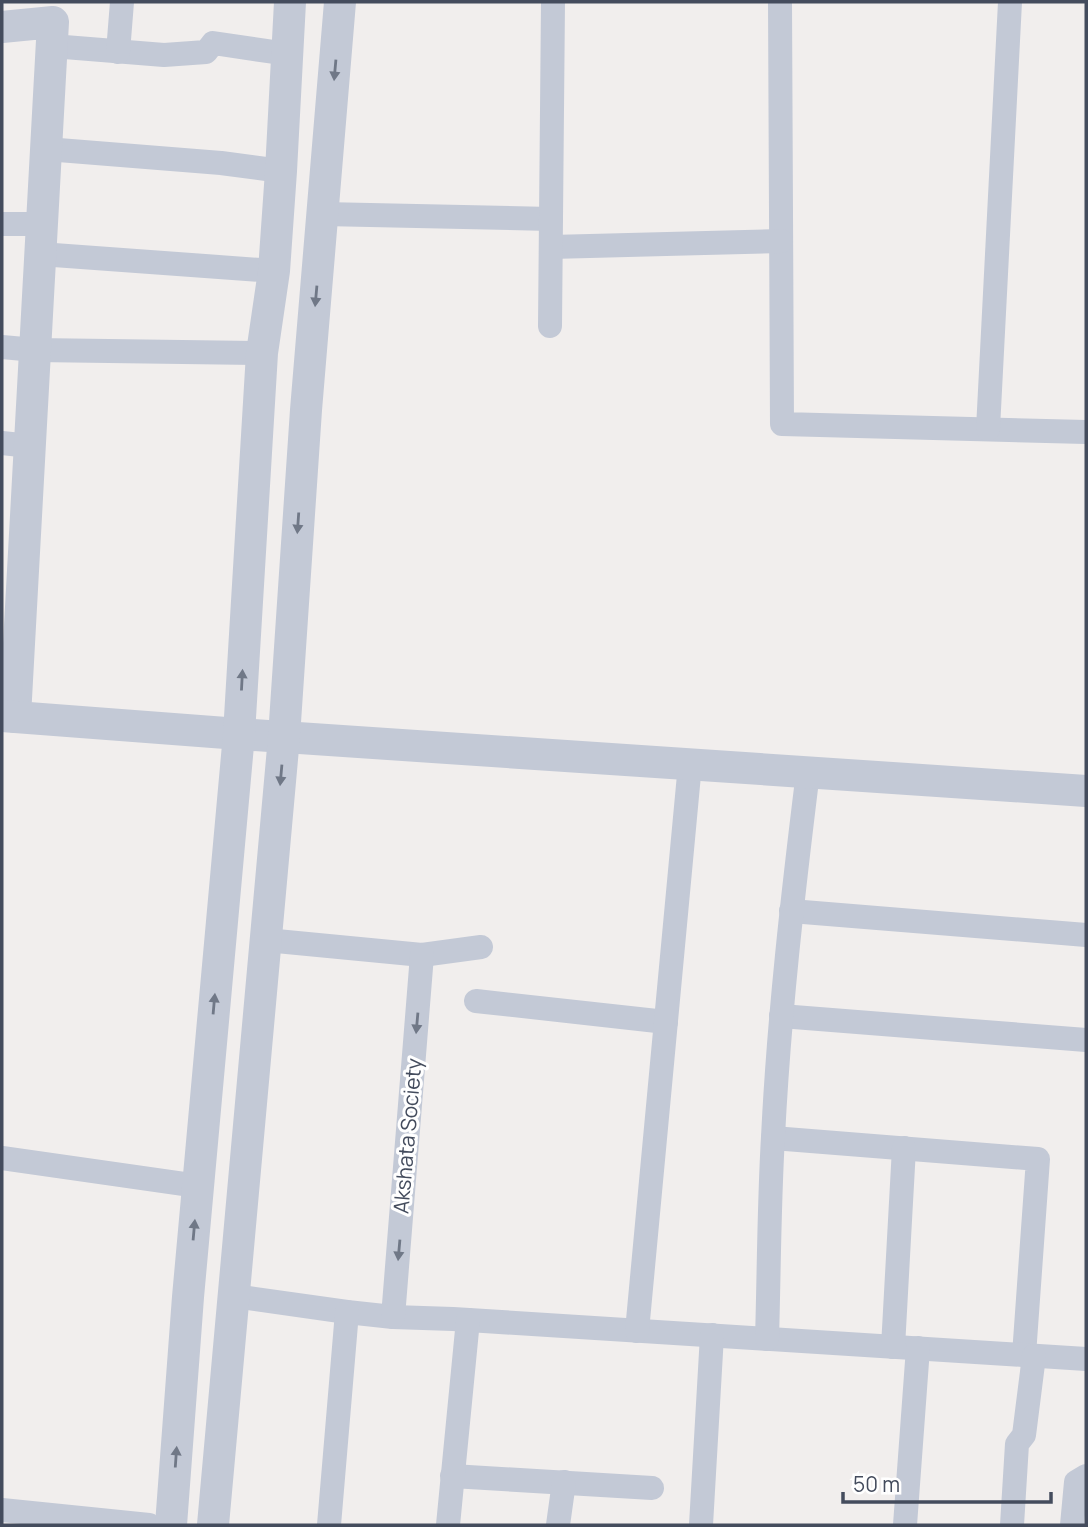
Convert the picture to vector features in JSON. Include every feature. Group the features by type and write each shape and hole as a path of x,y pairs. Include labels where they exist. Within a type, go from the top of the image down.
{"street":[{"path":"118,52 122,2"},
{"path":"171,1525 198,1186 239,734 261,353 274,271 290,2"},
{"path":"213,1525 284,737 305,423 340,2"},
{"path":"550,326 553,2"},
{"path":"780,2 782,424 1086,432"},
{"path":"988,429 1010,2"},
{"path":"2,27 53,22 35,350 16,444 8,716 1086,791"},
{"path":"52,46 164,55 206,52 213,43 288,54"},
{"path":"46,149 221,163 281,171"},
{"path":"323,214 551,219"},
{"path":"2,224 41,239 274,271"},
{"path":"551,247 781,242"},
{"path":"2,347 35,350 261,353"},
{"path":"637,1331 690,764"},
{"path":"767,1339 773,1138 781,1016 808,772"},
{"path":"791,911 1086,935"},
{"path":"266,940 422,955 481,947"},
{"name":"Akshata Society","path":"393,1317 422,955"},
{"path":"476,1001 666,1022"},
{"path":"781,1016 1086,1040"},
{"path":"773,1138 1038,1159 1024,1435 1017,1444 1012,1525"},
{"path":"893,1347 904,1148"},
{"path":"2,1158 198,1186"},
{"path":"234,1296 393,1317 1086,1359"},
{"path":"329,1525 346,1312"},
{"path":"448,1525 468,1320"},
{"path":"701,1525 712,1335"},
{"path":"905,1525 918,1348"},
{"path":"452,1476 652,1488"},
{"path":"1072,1525 1076,1482 1086,1476"},
{"path":"558,1525 564,1482"},
{"path":"2,1510 149,1525"}]}
